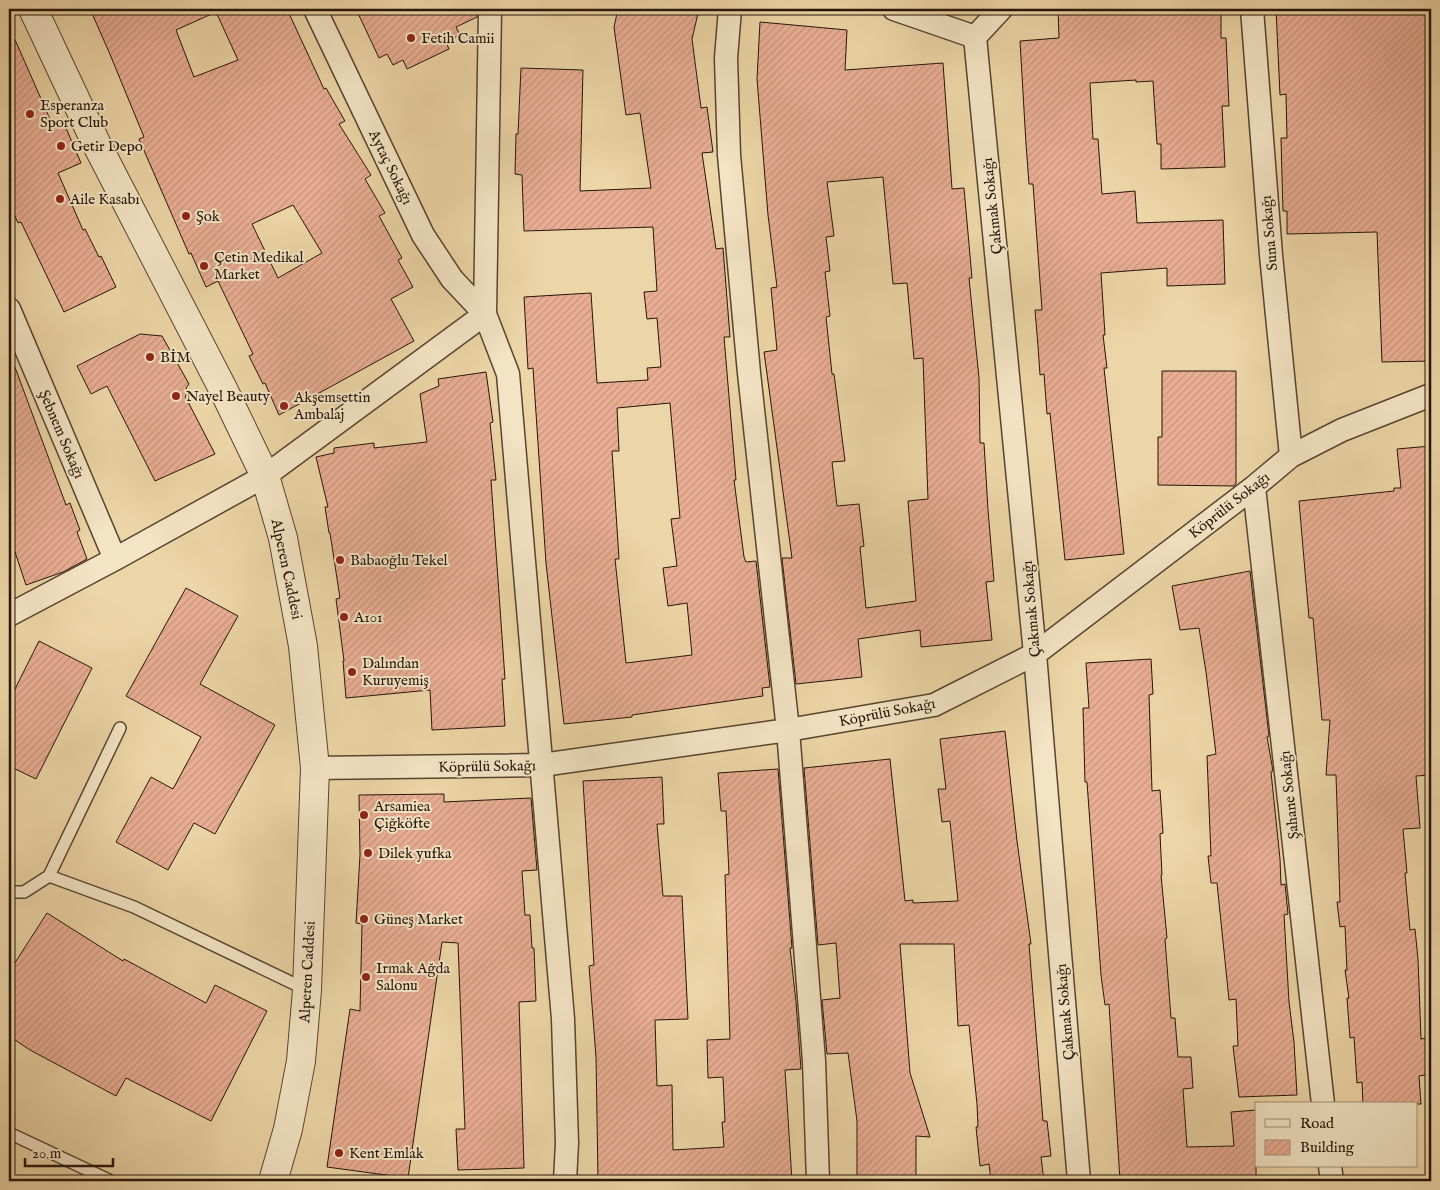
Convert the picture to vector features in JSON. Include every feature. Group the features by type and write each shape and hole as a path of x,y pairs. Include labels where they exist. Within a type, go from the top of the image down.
{"street":[{"name":"Alperen Caddesi","path":"33,9 96,143 224,391 265,476 283,538 303,646 315,768 307,990 301,1061 288,1129 273,1181"},
{"name":"Aytaç Sokağı","path":"315,9 423,235 452,279 485,314"},
{"path":"490,9 485,314 508,374 563,1019 567,1143 565,1181"},
{"path":"730,9 726,58 729,155 750,382 788,730 814,1061 818,1181"},
{"path":"894,9 975,37 1001,9"},
{"name":"Suna Sokağı","path":"1252,9 1271,255 1291,456"},
{"name":"Çakmak Sokağı","path":"975,37 1035,654 1079,1181"},
{"name":"Şebnem Sokağı","path":"9,309 115,559"},
{"path":"9,614 115,559 265,476 485,314"},
{"name":"Köprülü Sokağı","path":"315,768 542,765 788,730 934,705 1035,654 1291,456 1342,430 1431,395"},
{"name":"Şahane Sokağı","path":"1254,486 1323,1102"},
{"path":"1330,1168 1332,1181"}],"lane":[{"path":"9,892 24,892 49,876 120,728"},
{"path":"49,876 134,907 307,990"},
{"path":"9,1133 111,1181"}],"building":[{"path":"90,9 287,9 324,89 326,88 345,121 339,124 371,175 365,179 385,213 379,216 402,258 398,260 413,287 391,299 414,341 279,415 265,383 263,384 249,356 253,354 218,281 206,287 191,253 189,254 139,139 144,137","holes":["216,12 238,60 194,77 176,30","293,205 322,253 278,278 252,224"]},
{"name":"Fetih Camii","path":"356,9 477,9 477,17 456,27 460,35 446,42 449,49 407,69 403,60 393,65 387,54 379,58"},
{"path":"618,9 699,9 692,39 701,108 707,107 713,152 702,153 716,249 723,248 730,337 724,337 736,480 734,480 744,557 746,562 756,561 770,687 762,688 763,696 632,715 632,717 564,724 546,563 533,368 528,369 524,297 591,293 597,383 648,380 647,368 661,367 657,318 647,319 644,292 657,291 653,227 524,231 522,175 515,174 516,134 518,134 521,68 583,70 580,191 651,188 640,113 626,115 614,27","holes":["670,403 680,518 671,519 677,566 663,568 668,606 687,603 692,655 626,663 615,559 619,559 612,451 619,451 617,408"]},
{"path":"1058,9 1221,9 1221,38 1226,38 1229,106 1222,106 1225,167 1161,169 1161,144 1157,144 1153,81 1136,82 1136,80 1090,83 1093,139 1098,139 1102,194 1135,191 1137,223 1223,220 1225,284 1167,286 1167,268 1101,273 1105,335 1103,335 1107,368 1104,368 1124,554 1065,560 1050,413 1047,414 1044,374 1040,375 1035,310 1042,310 1033,184 1029,184 1020,41 1059,38"},
{"path":"1276,9 1431,9 1431,361 1382,362 1377,232 1287,234 1287,211 1283,211 1281,138 1287,138 1286,94 1280,95"},
{"path":"760,22 847,30 845,70 943,63 952,189 964,188 972,278 969,278 979,378 980,443 984,443 994,581 986,582 992,640 921,647 920,630 858,639 862,677 796,684 782,558 792,558 764,352 777,350 771,288 777,287 768,215 757,79","holes":["883,177 893,284 907,283 914,359 923,358 928,499 908,501 916,601 866,608 860,547 864,546 859,504 837,506 832,462 845,461 834,374 832,374 826,317 830,316 825,272 830,271 826,237 834,236 827,182"]},
{"path":"9,26 53,126 63,121 81,163 58,173 83,230 85,229 99,257 101,256 116,287 64,312 21,222 18,223 9,203"},
{"path":"140,334 162,336 189,384 186,388 189,393 185,396 215,454 155,481 107,386 91,394 77,366"},
{"path":"12,359 66,505 70,503 80,530 77,532 87,559 63,572 26,585 9,534 9,360"},
{"path":"1162,371 1236,371 1236,484 1234,486 1158,485 1158,437 1162,437"},
{"path":"486,372 493,422 490,423 496,480 491,480 505,679 502,679 505,726 432,730 430,690 346,698 344,661 336,599 340,598 325,507 328,507 316,457 334,453 334,448 374,443 374,448 427,442 420,394 439,386 438,379"},
{"path":"1431,446 1431,775 1416,776 1420,828 1403,829 1410,930 1415,929 1418,959 1421,1039 1426,1038 1431,1074 1419,1076 1421,1104 1418,1104 1418,1102 1363,1102 1362,1082 1357,1083 1354,1037 1350,1038 1347,998 1349,998 1345,970 1347,970 1345,926 1340,927 1337,902 1340,902 1336,775 1326,775 1330,720 1322,720 1313,618 1309,618 1299,501 1394,491 1394,488 1401,488 1397,449"},
{"path":"1250,571 1269,736 1267,737 1273,771 1271,772 1281,885 1285,884 1288,914 1284,915 1297,1095 1239,1097 1233,1046 1238,1046 1236,999 1229,1000 1217,883 1211,883 1208,856 1211,856 1207,756 1216,754 1206,672 1199,628 1180,630 1172,586"},
{"path":"186,588 238,616 200,684 275,725 215,834 194,823 168,870 116,842 151,777 173,789 201,737 126,696"},
{"path":"39,641 92,668 36,779 9,766 9,701"},
{"path":"1151,659 1153,694 1149,695 1152,791 1160,790 1163,833 1160,834 1161,875 1167,938 1165,939 1171,1018 1175,1018 1178,1057 1191,1057 1193,1088 1183,1089 1187,1147 1234,1146 1231,1112 1255,1110 1256,1181 1120,1181 1109,1004 1105,1005 1101,975 1087,782 1085,782 1083,708 1089,708 1086,663"},
{"path":"1005,731 1031,944 1029,944 1043,1121 1047,1121 1051,1156 1041,1157 1044,1181 991,1181 989,1164 980,1166 976,1127 978,1127 977,1104 969,1025 958,1026 954,944 900,944 910,1073 930,1137 916,1136 916,1181 857,1181 857,1121 848,1053 827,1054 822,1000 840,998 836,943 818,945 804,768 890,759 905,901 913,900 913,903 958,901 950,821 942,822 938,789 946,789 940,739"},
{"path":"778,769 792,948 790,948 801,1069 785,1070 792,1181 616,1181 598,1179 596,1057 589,966 594,965 583,781 662,777 664,824 657,824 663,896 682,896 688,1019 655,1020 657,1086 672,1085 673,1150 724,1147 722,1122 725,1122 723,1077 708,1078 707,1040 730,1039 725,875 729,874 726,811 721,811 718,773"},
{"path":"444,794 444,802 531,798 537,870 522,871 525,915 530,915 532,948 534,948 536,1001 519,1002 524,1168 458,1170 456,1129 465,1129 458,943 442,942 408,1178 327,1167 350,1009 360,1011 362,924 356,923 360,855 359,795"},
{"path":"47,913 123,961 124,959 206,1003 215,985 267,1011 211,1121 126,1078 116,1096 30,1050 9,1036 9,972"}],"place":[{"name":"Fetih Camii","path":"411,38"},
{"name":"Esperanza Sport Club","path":"30,114"},
{"name":"Getir Depo","path":"61,146"},
{"name":"Aile Kasabı","path":"60,199"},
{"name":"Şok","path":"186,216"},
{"name":"Çetin Medikal Market","path":"204,266"},
{"name":"BİM","path":"150,357"},
{"name":"Nayel Beauty","path":"176,396"},
{"name":"Akşemsettin Ambalaj","path":"284,406"},
{"name":"Babaoğlu Tekel","path":"340,560"},
{"name":"A101","path":"344,617"},
{"name":"Dalından Kuruyemiş","path":"352,672"},
{"name":"Arsamiea Çiğköfte","path":"364,815"},
{"name":"Dilek yufka","path":"368,853"},
{"name":"Güneş Market","path":"364,919"},
{"name":"Irmak Ağda Salonu","path":"366,977"},
{"name":"Kent Emlak","path":"339,1153"}]}
